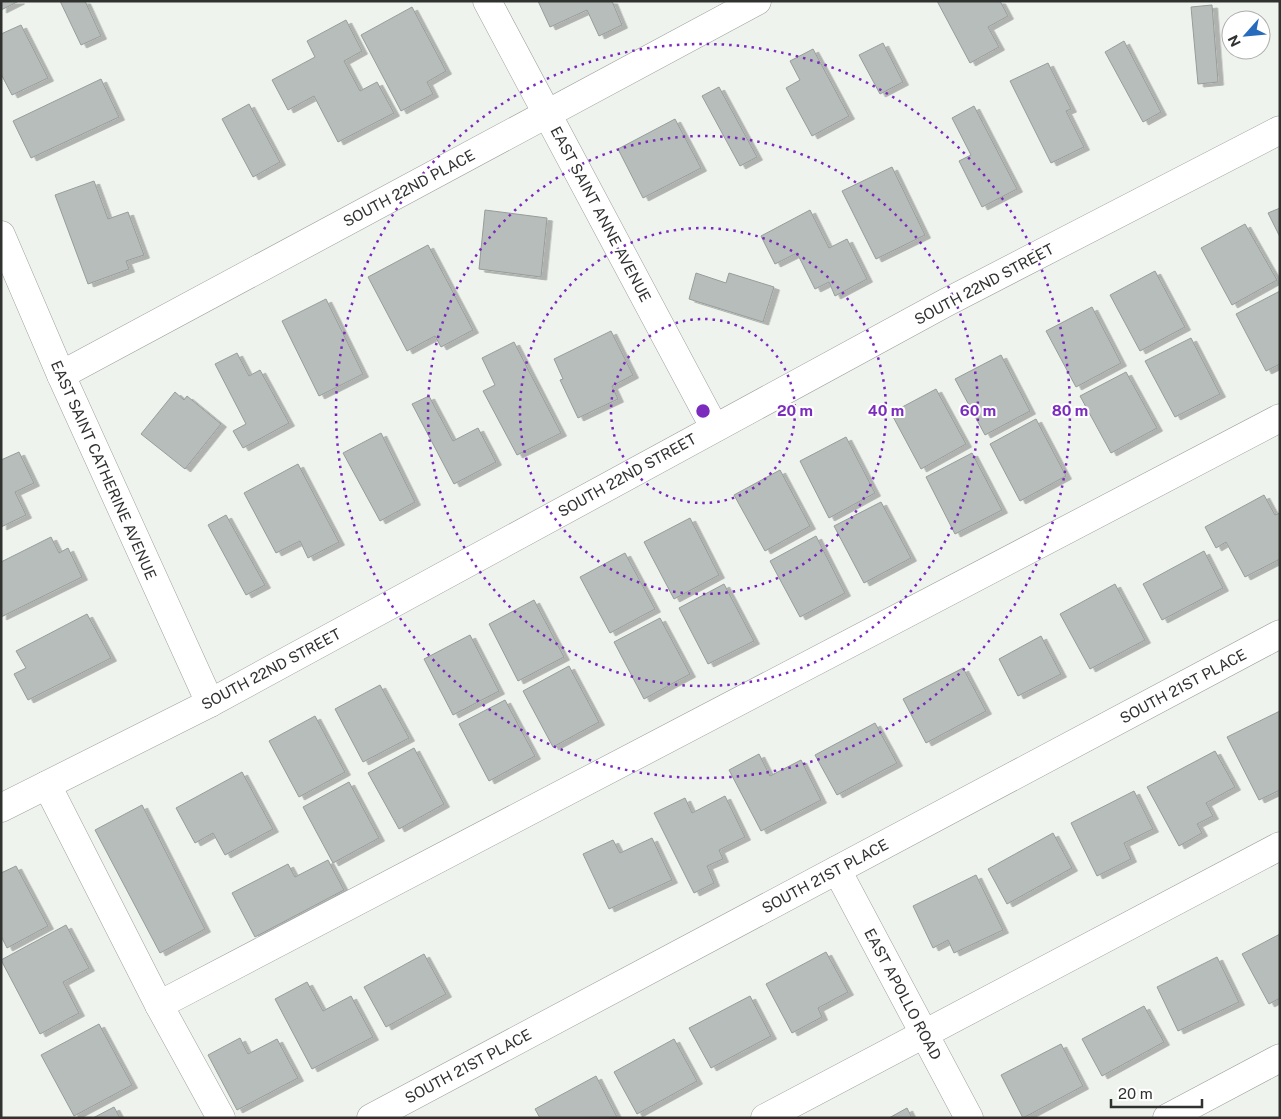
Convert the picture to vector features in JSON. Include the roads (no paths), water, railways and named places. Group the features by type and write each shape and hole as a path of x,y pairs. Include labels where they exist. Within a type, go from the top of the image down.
{"street":[{"name":"EAST SAINT ANNE AVENUE","path":"487,1 714,428"},
{"name":"SOUTH 22ND PLACE","path":"61,375 549,115 757,1"},
{"name":"SOUTH 22ND STREET","path":"1,808 210,703 956,297 1280,130"},
{"name":"EAST SAINT CATHERINE AVENUE","path":"1,235 61,375 210,703"},
{"path":"160,1005 1280,418"},
{"name":"SOUTH 21ST PLACE","path":"371,1118 1280,634"},
{"path":"47,785 220,1118"},
{"path":"765,1118 924,1032 1280,846"},
{"name":"EAST APOLLO ROAD","path":"837,870 969,1118"},
{"path":"1167,1118 1204,1109 1280,1058"}]}
